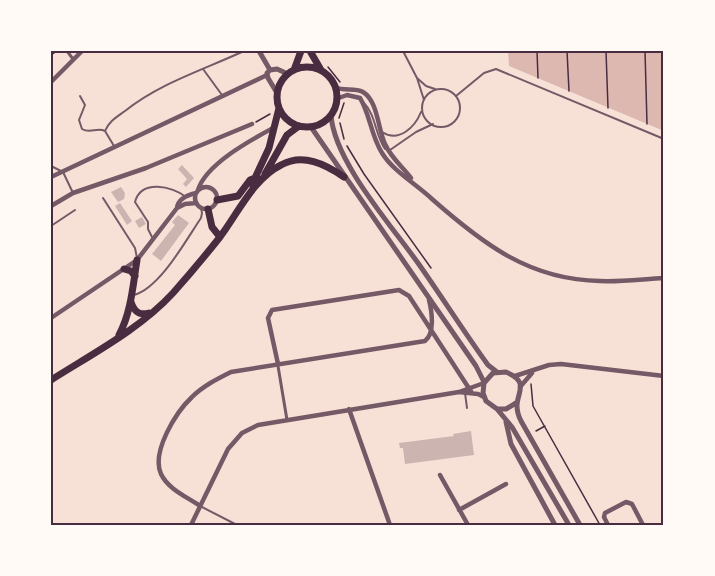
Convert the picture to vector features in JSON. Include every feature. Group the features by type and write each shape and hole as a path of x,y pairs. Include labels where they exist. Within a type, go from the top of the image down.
{"highway":[{"path":"258,179 275,127 279,108 277,93 280,83 291,72 301,51"},
{"path":"279,108 287,120 299,126 311,127 322,123 331,115 336,99 335,87 310,51"},
{"path":"291,72 306,67 324,69"},
{"path":"51,380 118,337 152,312 171,294 220,237 283,142 299,126"},
{"path":"217,200 238,196 250,180 258,179 280,165 297,160 319,162 344,177"},
{"path":"204,208 212,227 220,237"},
{"path":"118,337 126,320 137,260"},
{"path":"124,269 131,271 135,276"},
{"path":"131,299 136,312 141,315 152,312"}],"street":[{"path":"67,51 74,61"},
{"path":"51,82 82,51"},
{"path":"259,51 277,93"},
{"path":"51,177 277,69 291,72"},
{"path":"335,87 357,96 362,101 382,154 390,163 493,248 528,267 547,274 600,281 664,278"},
{"path":"336,99 344,91 359,91 368,97 388,151 415,183"},
{"path":"331,115 336,141 357,178 488,365 497,372"},
{"path":"51,206 73,193 146,168 252,124"},
{"path":"196,203 197,191 206,176 249,141 275,127"},
{"path":"311,127 477,366 484,383 484,397 489,405 497,409 512,427 568,525"},
{"path":"51,318 137,260 177,208 185,204 196,203 204,208 214,206 217,200 216,193 211,188 205,187 178,202 177,208"},
{"path":"287,420 268,318 270,312 275,309 399,290 409,296 470,391 484,397"},
{"path":"200,506 167,484 158,463 161,446 178,413 192,396 231,372 425,341 430,337 431,332 431,307 426,292"},
{"path":"515,376 549,365 561,364 664,376"},
{"path":"520,387 534,371"},
{"path":"190,525 234,441 242,433 258,425 462,393 484,383 489,376 497,372 507,372 515,376 521,393 517,402 521,422 580,525"},
{"path":"497,409 510,408 517,402"},
{"path":"349,409 390,525"},
{"path":"506,420 511,444 555,525"},
{"path":"440,476 468,525"},
{"path":"459,510 506,484"},
{"path":"608,525 604,517 605,513 626,502 632,504 643,525"}],"lane":[{"path":"105,130 108,124 138,99 169,82 244,51"},
{"path":"403,51 417,78 424,100"},
{"path":"204,69 222,95"},
{"path":"456,96 484,73 496,69 664,139"},
{"path":"417,78 426,86 445,89 456,96 459,109 457,117 446,126 433,124 425,118 422,109"},
{"path":"380,129 388,136 400,135 416,122 424,100 429,93 437,89"},
{"path":"80,96 85,105 79,120 81,129 88,132 105,130"},
{"path":"362,101 369,108 381,143 388,151 420,129 433,124"},
{"path":"105,130 114,146"},
{"path":"51,166 63,172 73,193"},
{"path":"154,239 148,229 148,222 135,202 138,194 163,186 177,190 186,197"},
{"path":"103,198 135,248 137,260"},
{"path":"131,299 143,292 163,273 201,218 204,208"},
{"path":"51,226 75,210"},
{"path":"462,393 467,408"},
{"path":"200,506 237,525"}],"path":[{"path":"51,55 57,51"},
{"path":"537,51 538,78"},
{"path":"567,51 569,91"},
{"path":"606,51 608,108"},
{"path":"645,51 647,124"},
{"path":"324,69 344,91 345,102 339,118 349,150 433,272"},
{"path":"252,124 279,108"},
{"path":"528,377 531,379 533,406 600,525"}],"shaded area":[{"path":"508,51 664,51 664,131 509,66"}],"building":[{"path":"182,165 194,178 186,187 183,184 187,179 178,169"},
{"path":"121,187 125,193 124,199 118,202 111,192"},
{"path":"120,203 132,221 127,225 115,206"},
{"path":"178,215 189,223 161,261 152,254 175,225 172,222"},
{"path":"142,217 146,224 139,228 135,221"},
{"path":"471,431 474,455 405,464 403,448 400,448 399,443 454,436 453,434"}]}
